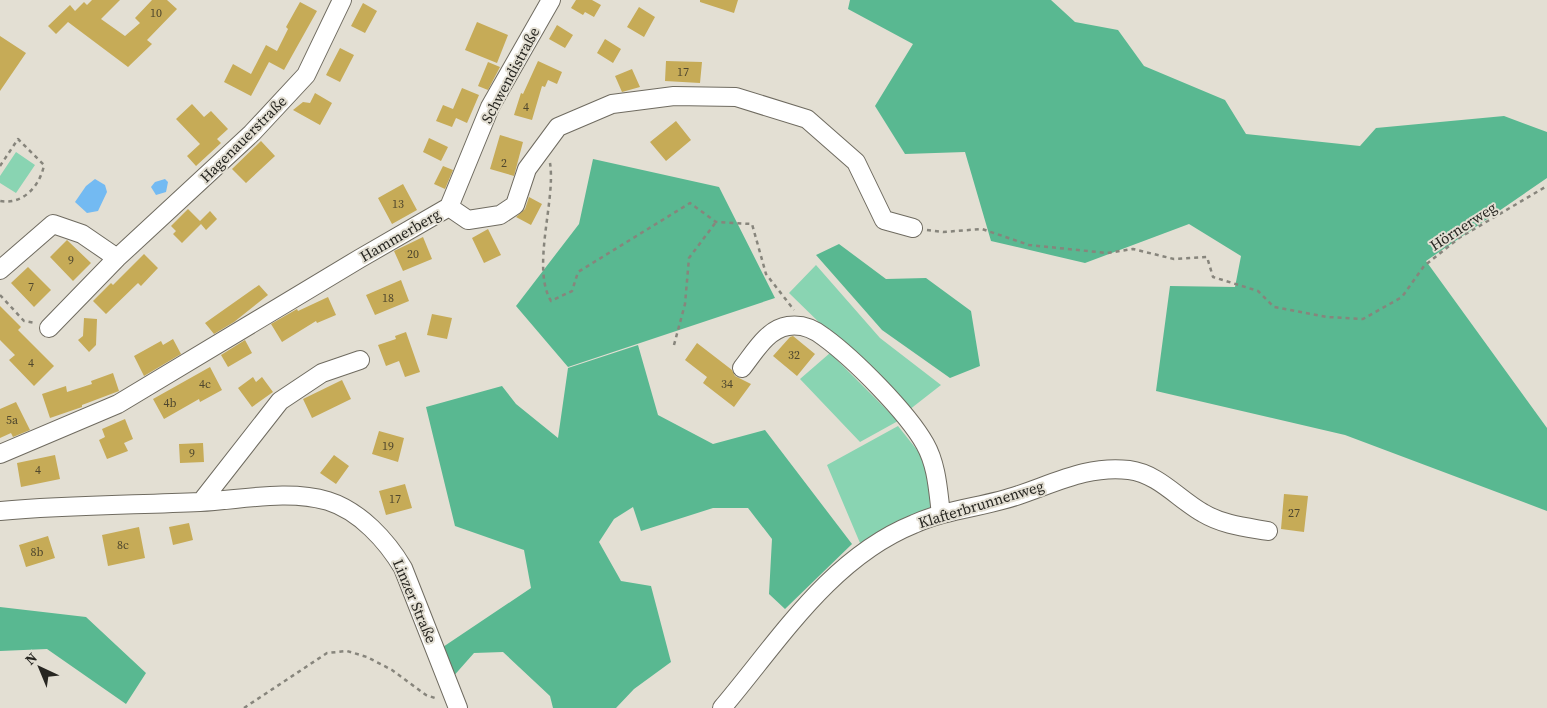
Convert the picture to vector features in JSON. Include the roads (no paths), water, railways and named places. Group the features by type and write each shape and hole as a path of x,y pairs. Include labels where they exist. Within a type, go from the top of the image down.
{"street":[{"name":"Hagenauerstraße","path":"51,326 117,258 252,133 306,75 342,0"},
{"name":"Schwendistraße","path":"450,207 490,107 551,0"},
{"name":"Hammerberg","path":"0,454 118,404 359,259 450,207 468,220 500,215 516,205 527,169 558,127 612,104 674,96 736,97 807,119 856,162 884,220 913,228"},
{"path":"0,270 54,224 82,234 117,258"},
{"path":"742,368 764,340 777,330 798,325 823,336 854,363 913,425 934,462 942,514"},
{"path":"200,502 280,401 322,373 360,360"},
{"name":"Klafterbrunnenweg","path":"722,708 795,619 848,566 887,537 914,524 942,514 990,504 1084,472 1116,469 1146,474 1163,483 1202,513 1224,523 1268,531"},
{"name":"Linzer Straße","path":"0,511 89,505 200,502 275,496 309,497 330,502 376,532 392,550 403,568 458,708"}],"water":[{"path":"95,179 105,185 107,192 98,211 87,213 75,202 86,186"},
{"path":"165,179 168,182 166,192 156,195 151,187 155,182"}]}
